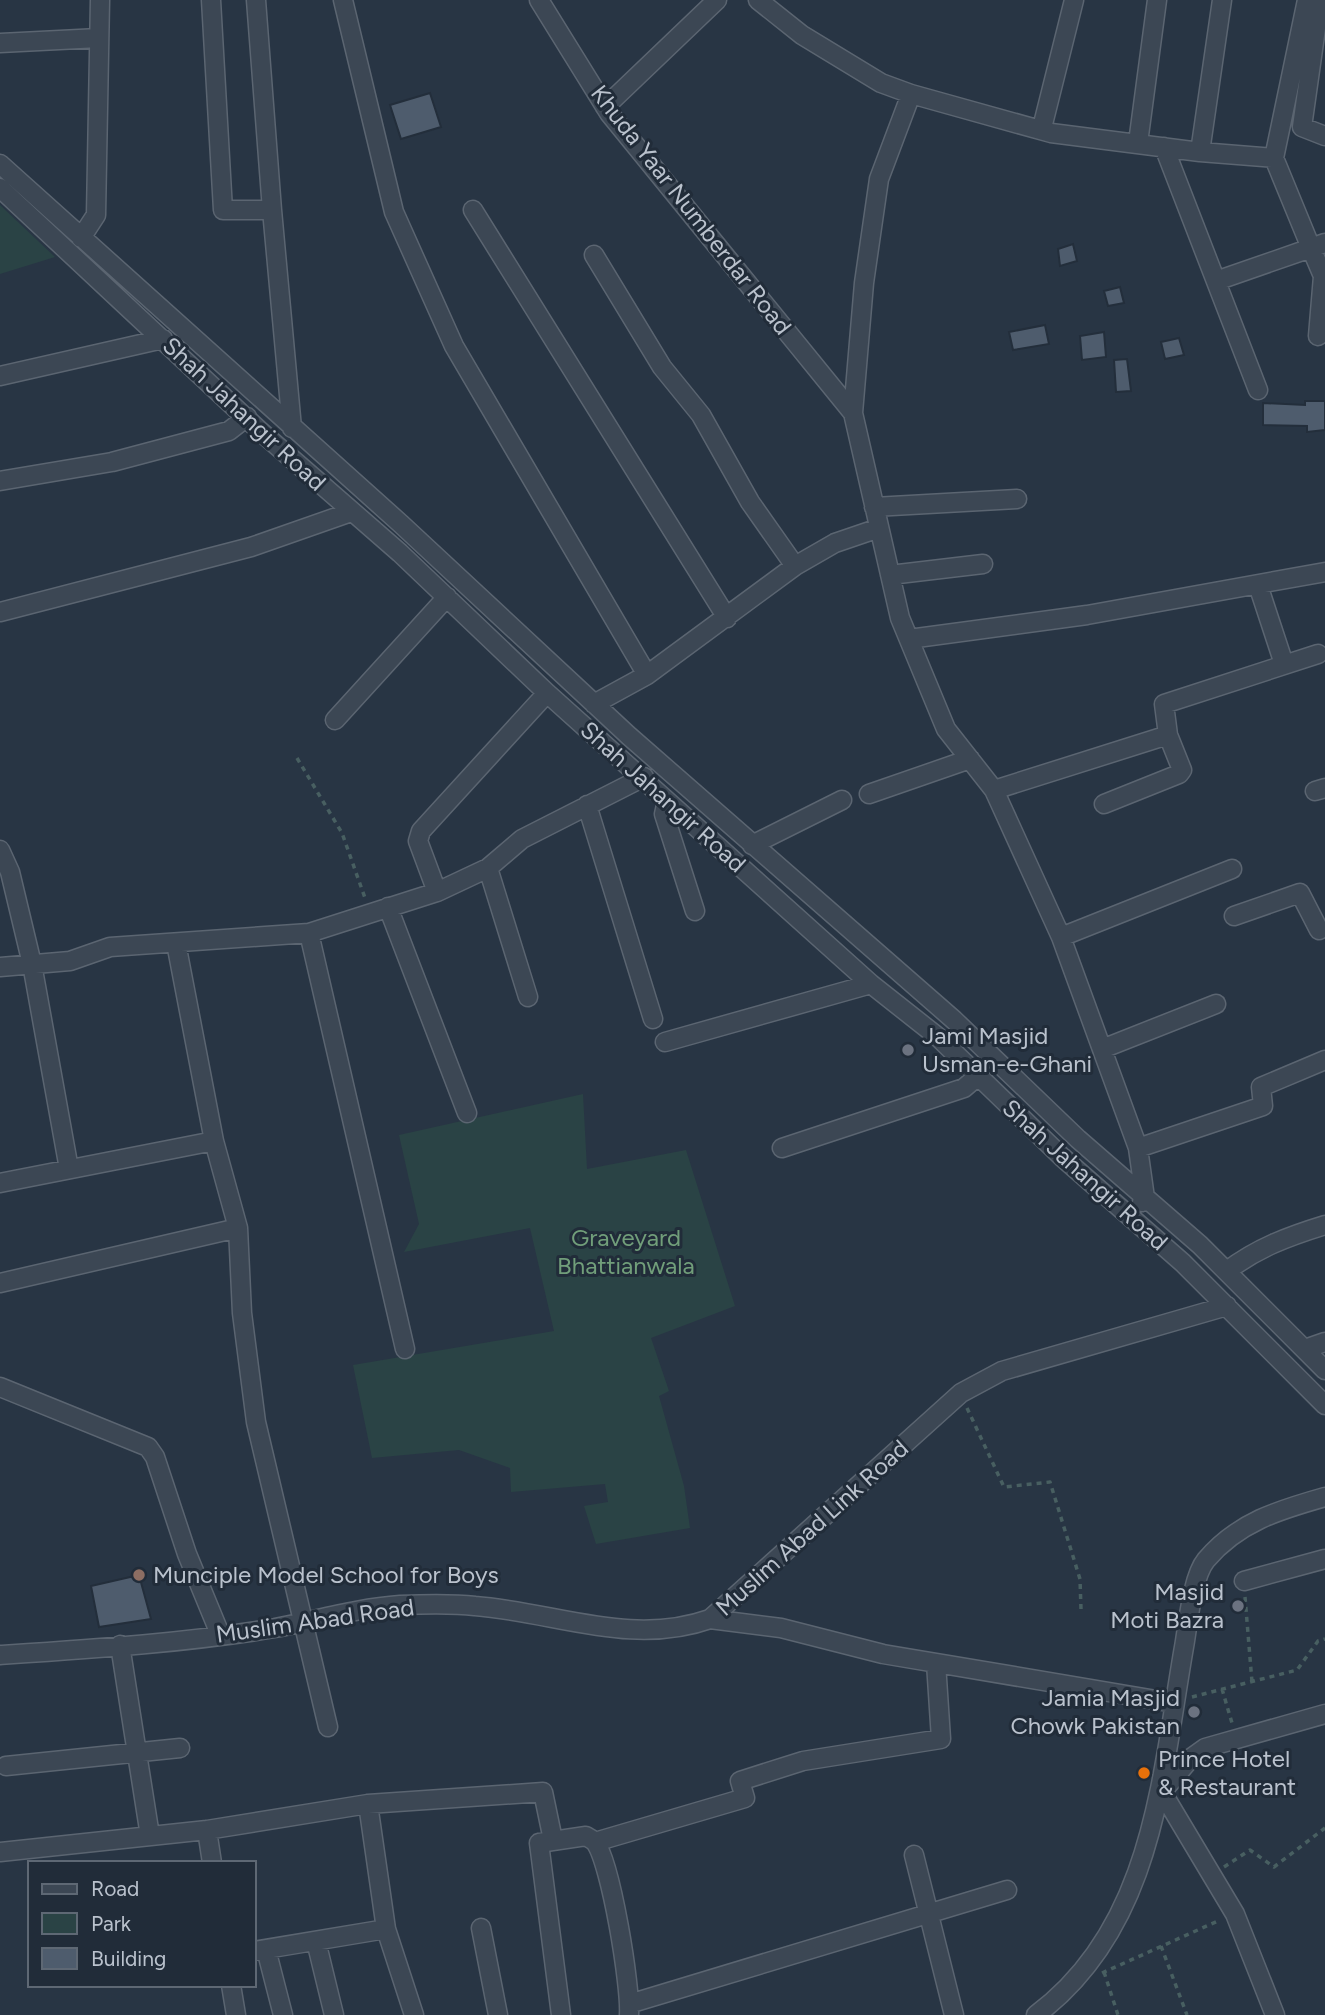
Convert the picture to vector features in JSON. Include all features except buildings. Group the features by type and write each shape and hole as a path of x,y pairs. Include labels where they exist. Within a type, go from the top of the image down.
{"street":[{"path":"81,238 96,215 100,0"},
{"path":"211,0 223,210 272,210"},
{"path":"256,0 292,428"},
{"path":"344,0 394,212 454,346 647,675"},
{"name":"Khuda Yaar Numberdar Road","path":"539,0 605,107 853,413"},
{"path":"605,107 717,0"},
{"path":"758,0 802,35 881,83 911,94 1042,128 1051,133 1200,152 1274,158"},
{"path":"1042,128 1074,0"},
{"path":"1138,143 1157,0"},
{"path":"1200,152 1222,0"},
{"path":"1307,0 1274,158 1318,245 1323,276 1318,336"},
{"path":"1302,127 1322,0"},
{"path":"0,43 99,38"},
{"path":"911,94 879,178 864,283 853,413 900,618 946,729 994,790 1061,937 1138,1147 1145,1198 1131,1218"},
{"path":"1281,125 1302,127 1325,136"},
{"path":"1164,147 1258,390"},
{"name":"Shah Jahangir Road","path":"0,164 401,524 594,705 954,1020 1078,1139 1227,1271 1325,1370"},
{"name":"Shah Jahangir Road","path":"0,188 247,417 447,597 547,692 644,777 667,801 871,984 937,1037 1227,1306 1325,1405"},
{"path":"473,210 727,618"},
{"path":"1216,281 1318,245"},
{"path":"594,255 662,367 701,415 750,502 795,566"},
{"path":"0,376 163,339"},
{"path":"0,481 112,462 229,431 247,417"},
{"path":"874,507 1017,499"},
{"path":"0,612 251,547 351,512"},
{"path":"594,705 647,675 795,566 835,543 879,528"},
{"path":"890,575 983,564"},
{"path":"909,639 1087,615 1325,572"},
{"path":"1258,585 1284,664"},
{"path":"335,720 447,597"},
{"path":"1104,804 1178,774 1182,769 1168,735 1164,704 1318,654"},
{"path":"438,892 418,841 421,831 547,692"},
{"path":"994,790 1168,735"},
{"path":"869,794 970,759"},
{"path":"0,967 70,961 110,947 309,933 438,892 488,868 523,839 644,777"},
{"path":"752,845 842,800"},
{"path":"667,801 664,814 695,911"},
{"path":"587,805 653,1019"},
{"path":"0,850 10,872 32,964 69,1169"},
{"path":"488,868 528,997"},
{"path":"1061,937 1232,869"},
{"path":"1234,916 1300,894 1323,934"},
{"path":"388,906 467,1113"},
{"path":"309,933 405,1349"},
{"path":"176,943 214,1141 238,1228 242,1313 256,1422 328,1727"},
{"path":"665,1042 871,984"},
{"path":"1102,1049 1216,1004"},
{"path":"1138,1147 1263,1106 1261,1087 1325,1060"},
{"path":"782,1148 964,1088 978,1076"},
{"path":"0,1183 214,1141"},
{"path":"1227,1271 1250,1254 1291,1235 1325,1225"},
{"path":"0,1283 238,1228"},
{"name":"Muslim Abad Link Road","path":"710,1619 961,1393 1002,1371 1227,1306"},
{"path":"1305,1349 1325,1342"},
{"path":"0,1387 148,1447 155,1457 187,1554 219,1634"},
{"path":"1036,2015 1075,1979 1105,1940 1124,1906 1151,1834 1162,1792 1174,1703 1194,1592 1204,1562 1241,1526 1276,1511 1325,1497"},
{"path":"1244,1581 1325,1559"},
{"name":"Muslim Abad Road","path":"0,1655 219,1634 400,1605 475,1605 593,1626 663,1632 710,1619"},
{"name":"Muslim Abad Link Road","path":"710,1619 780,1628 883,1654 1174,1703"},
{"path":"120,1645 150,1836"},
{"path":"595,1842 745,1798 740,1781 803,1760 941,1739 936,1663"},
{"path":"1162,1792 1191,1758 1205,1748 1325,1714"},
{"path":"6,1766 180,1748"},
{"path":"0,1852 207,1830 368,1804 543,1792 553,1840"},
{"path":"1162,1792 1214,1874 1235,1914 1275,2015"},
{"path":"368,1804 386,1929 414,2015"},
{"path":"207,1830 212,1861"},
{"path":"561,2015 539,1843 586,1836 595,1842 618,1920 629,2010 1007,1890"},
{"path":"914,1855 954,2015"},
{"path":"481,1928 498,2015"},
{"path":"283,2015 260,1950 386,1929"},
{"path":"316,1941 334,2015"},
{"path":"231,1987 236,2015"}],"path":[{"path":"297,758 342,833 370,913"},
{"path":"961,1393 1004,1487 1050,1482 1080,1579 1081,1609"},
{"path":"1244,1581 1252,1682"},
{"path":"1174,1703 1297,1670 1312,1647 1325,1639"},
{"path":"1222,1689 1237,1739"},
{"path":"1214,1874 1250,1850 1275,1867 1325,1828"},
{"path":"1075,1979 1104,1972 1235,1914"},
{"path":"1161,1946 1187,2015"},
{"path":"1104,1972 1118,2015"}],"green space":[{"path":"0,205 55,257 0,274"},
{"name":"Graveyard Bhattianwala","path":"583,1094 587,1169 686,1150 735,1306 651,1338 669,1391 659,1396 684,1486 690,1528 596,1544 584,1506 608,1502 605,1484 511,1492 510,1468 459,1450 372,1458 353,1365 554,1331 530,1228 404,1252 419,1224 399,1135"}],"place":[{"name":"Jami Masjid Usman-e-Ghani","path":"908,1050"},
{"name":"Munciple Model School for Boys","path":"139,1575"},
{"name":"Masjid Moti Bazra","path":"1238,1606"},
{"name":"Jamia Masjid Chowk Pakistan","path":"1194,1712"},
{"name":"Prince Hotel & Restaurant","path":"1144,1773"}]}
